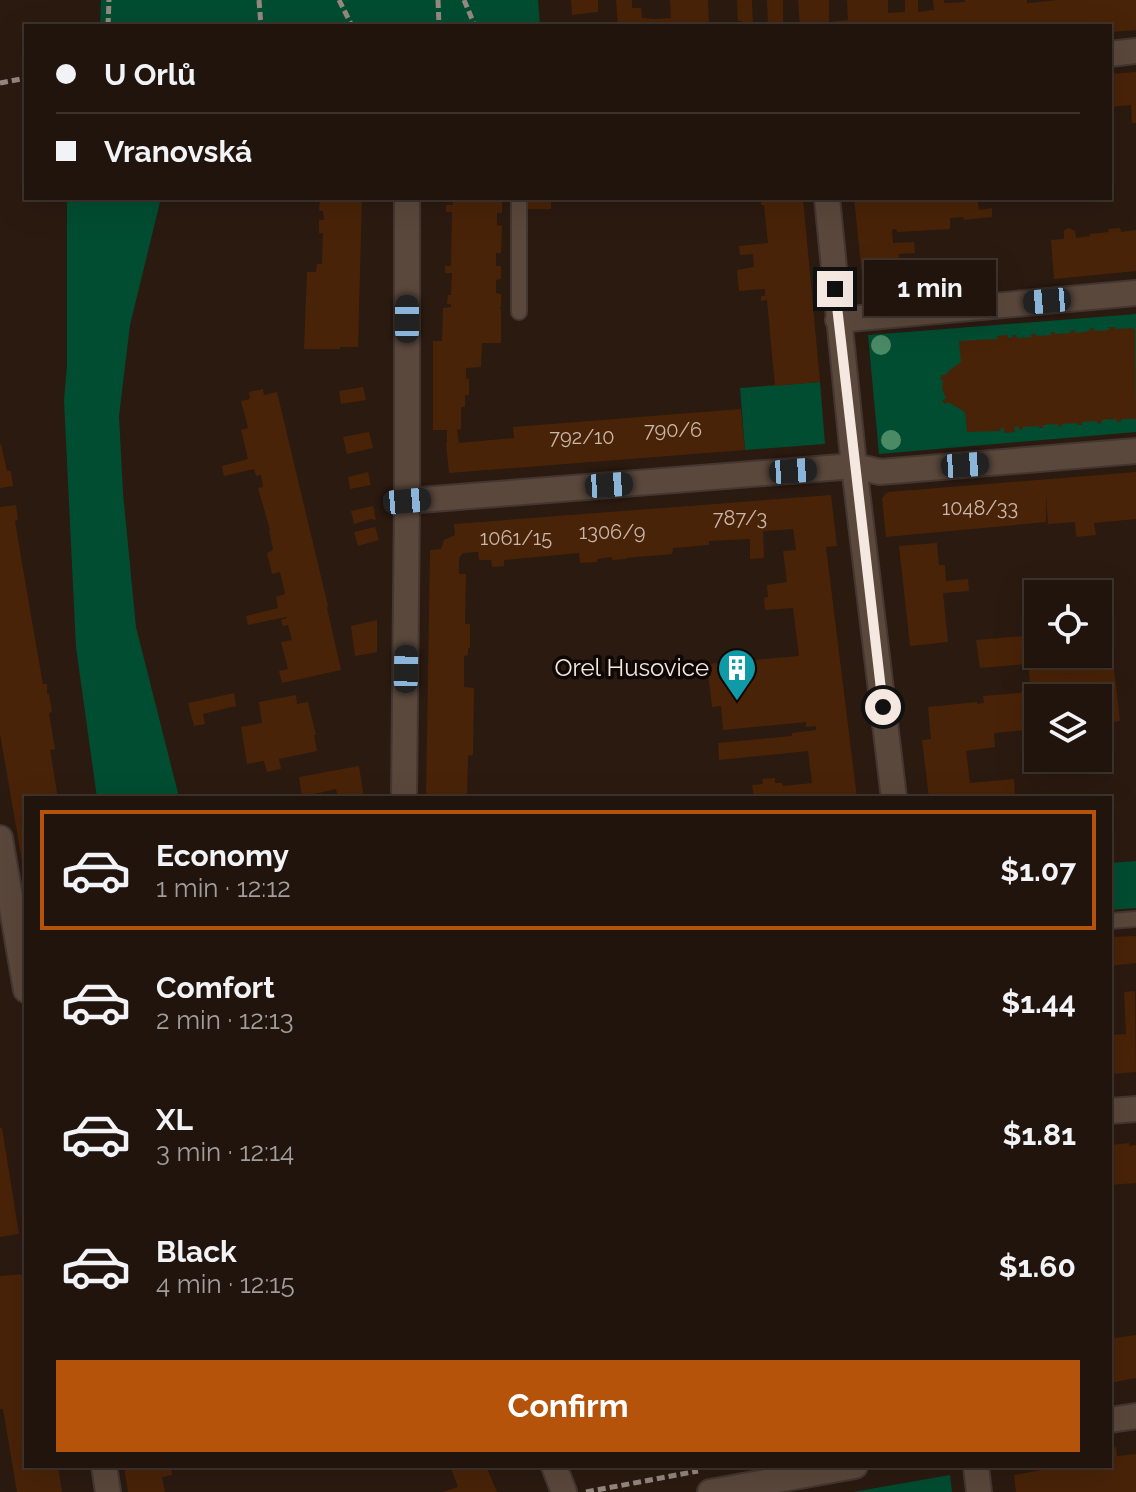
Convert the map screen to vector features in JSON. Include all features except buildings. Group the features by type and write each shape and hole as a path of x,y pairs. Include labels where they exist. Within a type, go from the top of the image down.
{"street":[{"path":"1112,54 1136,51"},
{"path":"404,796 407,200"},
{"path":"827,200 854,466 894,796"},
{"path":"838,320 1136,293"},
{"path":"407,501 854,466 880,472 1136,451"},
{"path":"0,838 15,944 24,982"},
{"path":"1112,1111 1136,1109"},
{"path":"1112,1420 1136,1416"},
{"path":"104,1468 108,1492"},
{"path":"556,1468 572,1485"},
{"path":"709,1480 834,1468"},
{"path":"976,1468 979,1492"}],"lane":[{"path":"519,200 519,312"},
{"path":"1112,921 1136,919"}],"path":[{"path":"108,24 109,0"},
{"path":"259,0 260,24"},
{"path":"339,0 351,24"},
{"path":"438,0 439,24"},
{"path":"464,0 474,24"},
{"path":"0,83 24,78"},
{"path":"572,1485 586,1492 709,1480"}],"green space":[{"path":"101,0 538,0 540,24 100,24"},
{"path":"67,200 161,200 130,325 119,416 136,627 179,796 97,796 76,647 64,400 67,366"},
{"path":"1136,314 1136,432 879,454 868,335"},
{"path":"820,382 825,444 745,450 740,388"},
{"path":"1136,861 1136,908 1112,910 1112,863"},
{"path":"950,1475 952,1492 853,1492"}],"place":[{"name":"Orel Husovice","path":"737,702"}],"route":[{"path":"835,289 883,707"}]}
